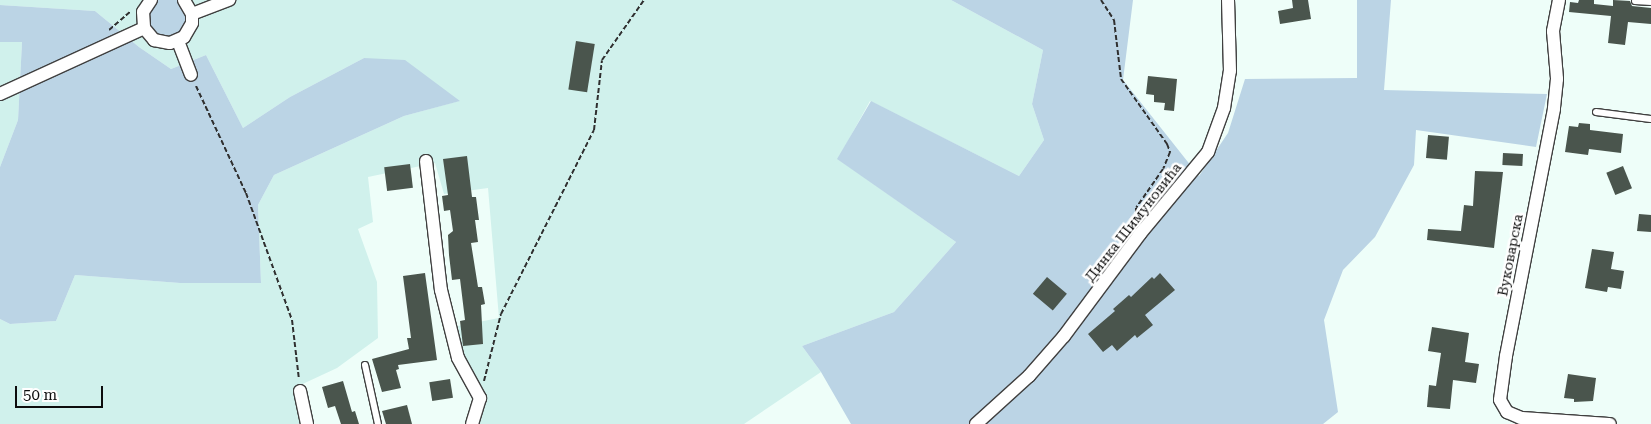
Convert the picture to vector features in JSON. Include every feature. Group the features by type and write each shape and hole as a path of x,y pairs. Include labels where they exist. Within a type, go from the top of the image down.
{"street":[{"path":"151,0 143,12 144,28 154,40 162,43 178,41 190,30 192,14 184,0"},
{"path":"192,14 229,0"},
{"name":"Динка Шимуновића","path":"976,424 1030,376 1064,336 1140,234 1208,152 1224,108 1230,71 1228,0"},
{"name":"Вуковарска","path":"1559,0 1553,31 1557,79 1554,109 1506,356 1500,400 1507,412 1522,418 1610,424"},
{"path":"0,94 144,28"},
{"path":"178,41 191,75"},
{"path":"426,162 441,290 458,358 480,398 472,424"},
{"path":"300,391 307,424"}],"lane":[{"path":"1635,1 1651,2"},
{"path":"1596,112 1651,119"},
{"path":"365,365 378,424"}],"path":[{"path":"480,398 500,314 594,130 602,60 644,0"},
{"path":"1101,0 1114,20 1121,79 1167,144 1170,152 1163,169 1136,208 1136,219 1140,234"},
{"path":"191,75 246,193 292,320 300,391"}],"shaded area":[{"path":"0,0 951,0 1043,50 1032,104 1044,140 1019,176 870,101 838,159 956,242 894,312 802,346 821,372 744,424 478,424 484,391 464,366 458,326 499,318 488,188 444,194 435,163 368,177 373,222 358,229 377,282 378,338 337,368 294,388 305,424 0,424 0,319 10,324 56,321 75,275 180,283 261,283 258,205 274,175 404,116 459,101 364,58 290,97 243,128 206,55 171,69 139,47 95,11 0,5"},
{"path":"157,0 178,0 189,21 177,39 150,33 147,12"},
{"path":"951,0 1133,0 1123,80 1199,176 1228,133 1245,79 1357,78 1357,0 1391,0 1384,90 1547,94 1536,147 1416,130 1414,165 1375,237 1343,270 1324,320 1338,412 1323,424 851,424 821,372 802,346 894,312 956,242 837,159 871,101 1019,176 1044,140 1032,104 1043,50"},
{"path":"0,5 95,11 139,47 171,69 206,55 243,128 290,97 364,58 405,60 460,101 404,116 274,175 258,205 261,283 180,283 75,275 56,321 10,324 0,319 0,167 18,120 22,42 0,42"},
{"path":"0,42 22,42 18,120 0,167"}],"building":[{"path":"1292,0 1308,0 1311,19 1280,24 1278,11 1293,8"},
{"path":"1579,0 1594,0 1594,4 1613,6 1613,0 1630,1 1632,6 1651,8 1651,24 1628,22 1625,45 1608,43 1611,16 1569,12 1570,2 1578,3"},
{"path":"576,41 595,44 587,92 568,89"},
{"path":"1148,76 1177,79 1174,111 1164,110 1165,103 1154,102 1154,95 1146,94"},
{"path":"1579,123 1590,124 1590,130 1623,134 1621,153 1589,149 1588,155 1565,152 1569,126 1578,127"},
{"path":"1428,135 1449,137 1447,160 1426,158"},
{"path":"1503,153 1523,154 1522,166 1502,165"},
{"path":"467,156 472,197 476,197 479,220 475,220 478,242 471,243 478,287 482,287 485,304 481,305 483,344 463,346 460,321 465,320 460,279 452,280 448,235 453,231 450,210 444,211 442,196 448,195 443,159"},
{"path":"410,164 413,188 387,191 384,167"},
{"path":"1623,166 1632,188 1615,195 1606,173"},
{"path":"1475,171 1503,172 1494,248 1427,240 1428,229 1461,231 1464,205 1473,206"},
{"path":"1639,214 1651,215 1651,232 1637,231"},
{"path":"1592,249 1614,252 1611,269 1624,271 1621,289 1608,287 1607,292 1585,288"},
{"path":"425,273 437,360 398,365 399,369 396,370 401,388 382,392 372,359 409,349 407,338 411,338 403,276"},
{"path":"1160,273 1175,290 1145,315 1153,325 1137,338 1135,335 1117,351 1112,345 1103,352 1088,334 1115,311 1113,309 1129,295 1131,297 1152,277 1154,279"},
{"path":"1047,277 1067,294 1053,311 1033,294"},
{"path":"1432,327 1469,333 1465,362 1479,364 1476,383 1453,380 1450,409 1427,407 1429,385 1436,386 1441,353 1428,351"},
{"path":"1568,374 1596,378 1593,401 1574,402 1574,399 1564,398"},
{"path":"450,379 453,398 432,401 429,382"},
{"path":"343,381 352,412 355,411 359,424 341,424 335,406 328,408 322,387"},
{"path":"407,405 412,424 386,424 382,411"}]}
